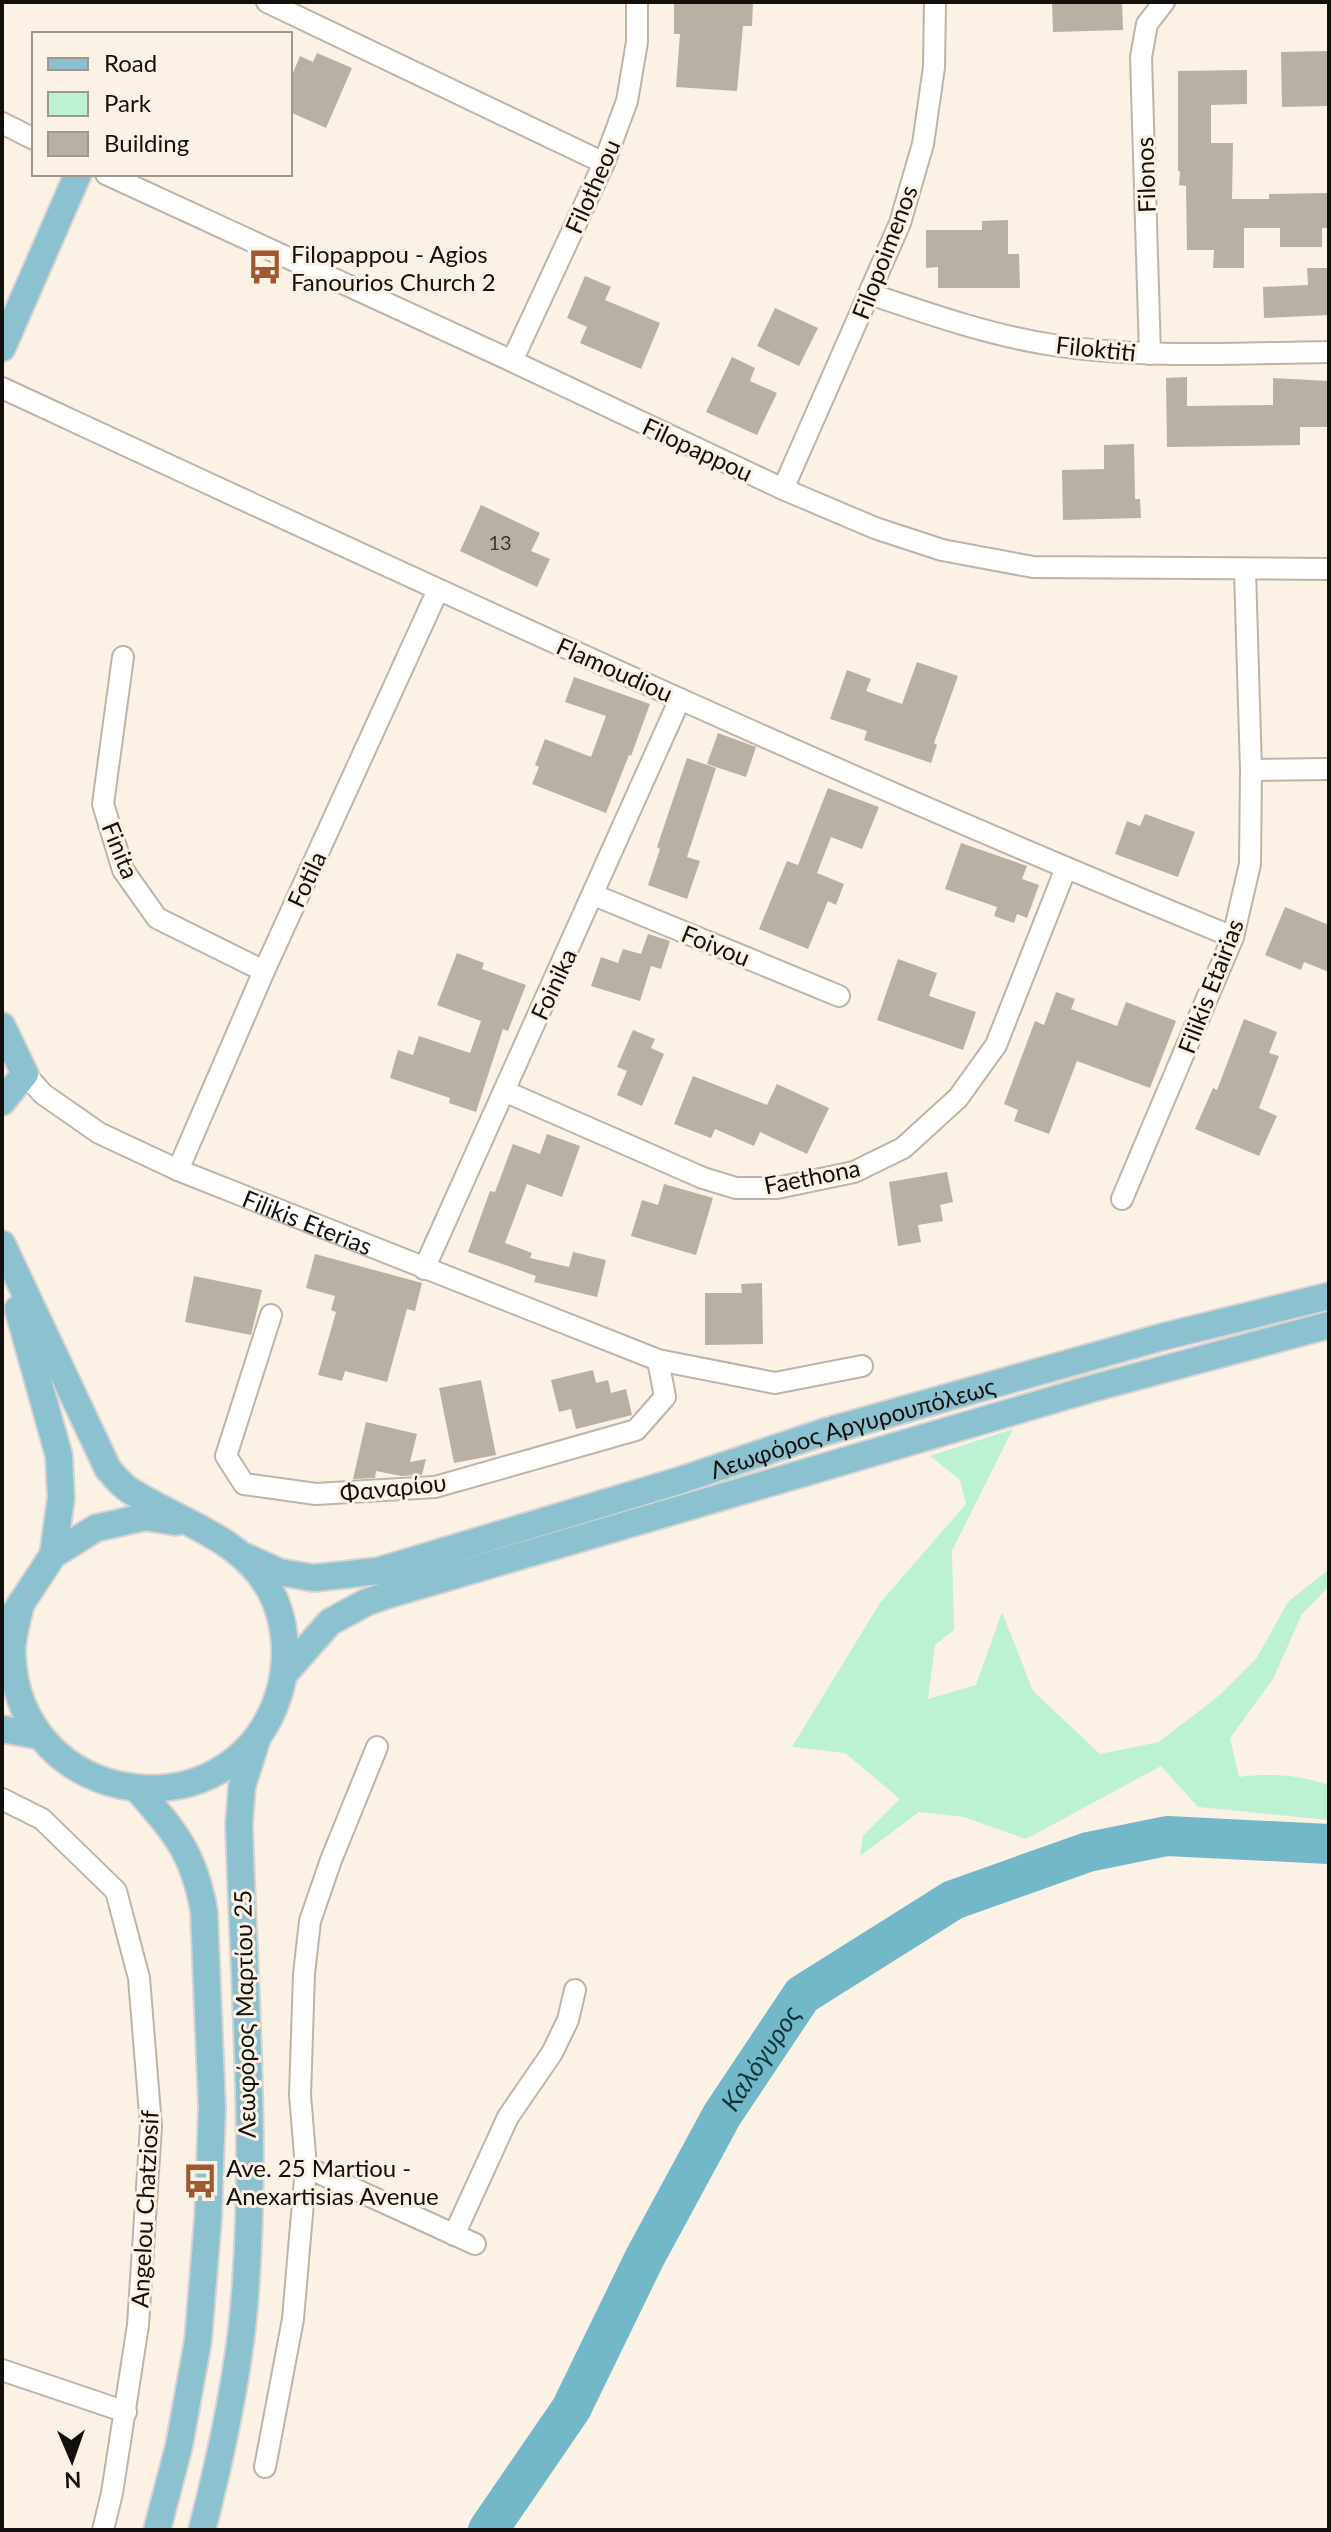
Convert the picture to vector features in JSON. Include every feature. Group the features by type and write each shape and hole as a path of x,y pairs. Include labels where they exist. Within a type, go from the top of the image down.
{"main road":[{"path":"2,348 77,176"},
{"name":"Filikis Eterias","path":"2,1026 25,1074"},
{"path":"2,1102 25,1074"},
{"path":"2,1244 108,1469 127,1489 196,1525 246,1557 279,1572 382,1583"},
{"path":"2,1256 59,1456 61,1498 53,1555"},
{"name":"Λεωφόρος Αργυρουπόλεως","path":"382,1583 824,1432 1162,1337 1329,1296"},
{"name":"Λεωφόρος Αργυρουπόλεως","path":"382,1583 1329,1325"},
{"path":"2,1633 53,1555 96,1528 145,1517 196,1525"},
{"path":"21,1603 12,1649 18,1695 40,1736 67,1763 100,1781 137,1789 183,1785 225,1767 258,1736 276,1706 285,1673 284,1631 271,1591 246,1557"},
{"path":"285,1673 330,1622 367,1602 382,1583"},
{"path":"2,1729 40,1736"},
{"name":"Λεωφόρος Μαρτίου 25","path":"202,2530 221,2457 242,2328 248,2222 248,2138 239,1824 242,1786 258,1736"},
{"name":"Λεωφόρος Μαρτίου 25","path":"137,1789 177,1836 192,1861 200,1886 204,1911 212,2109 208,2219 198,2341 179,2446 157,2530"}],"street":[{"path":"267,2 604,163"},
{"name":"Filotheou","path":"512,361 604,163 627,101 637,42 637,2"},
{"name":"Filopoimenos","path":"783,489 900,223 923,144 934,67 935,2"},
{"name":"Filonos","path":"1150,354 1141,57 1147,24 1164,2"},
{"path":"2,123 32,138"},
{"name":"Filopappou","path":"110,176 783,489 875,528 942,550 1033,567 1245,571 1329,569"},
{"name":"Filoktiti","path":"870,294 942,318 1052,345 1150,354 1329,352"},
{"name":"Flamoudiou","path":"2,388 680,699 1066,868 1233,937"},
{"name":"Filikis Etairias","path":"1122,1199 1233,937 1250,864 1251,770 1245,571"},
{"name":"Fotila","path":"178,1170 264,971 438,590"},
{"name":"Finita","path":"123,657 103,804 123,870 157,918 264,971"},
{"name":"Foinika","path":"424,1269 680,699"},
{"path":"1251,770 1329,769"},
{"name":"Faethona","path":"504,1091 703,1178 736,1188 777,1188 854,1172 903,1148 958,1098 996,1045 1066,868"},
{"name":"Foivou","path":"594,895 839,996"},
{"name":"Filikis Eterias","path":"25,1074 43,1094 99,1133 178,1170 658,1360"},
{"name":"Φαναρίου","path":"271,1315 226,1456 244,1484 316,1494 435,1487 636,1430 665,1397 658,1360"},
{"path":"658,1360 775,1383 862,1366"},
{"path":"265,2467 293,2319 306,2167 300,2095 304,1974 310,1921 377,1747"},
{"name":"Angelou Chatziosif","path":"2,1799 42,1819 116,1891 139,1978 151,2126 138,2325 126,2412 103,2530"},
{"path":"454,2235 508,2117 552,2053 568,2020 575,1990"},
{"path":"306,2167 475,2244"},
{"path":"2,2370 126,2412"}],"green space":[{"path":"1013,1429 952,1551 954,1630 935,1645 928,1699 976,1685 1002,1612 1033,1691 1100,1754 1159,1742 1221,1694 1256,1659 1288,1602 1329,1569 1329,1586 1302,1614 1273,1679 1230,1738 1239,1777 1285,1776 1329,1785 1329,1820 1198,1807 1161,1766 1026,1839 964,1817 919,1812 860,1856 863,1836 900,1799 845,1753 792,1747 880,1603 966,1504 960,1480 930,1456"}],"building":[{"path":"674,2 753,2 752,26 743,26 737,91 676,87 680,34 674,34"},
{"path":"1052,2 1122,2 1123,30 1053,32"},
{"path":"1329,51 1329,106 1282,107 1281,52"},
{"path":"317,53 352,68 326,128 292,113 292,75 300,56 313,62"},
{"path":"1247,70 1247,104 1211,105 1211,143 1233,143 1232,199 1269,199 1269,194 1329,193 1329,228 1322,228 1322,247 1280,247 1280,228 1244,228 1244,268 1213,268 1214,250 1187,250 1186,186 1179,185 1178,171 1178,71"},
{"path":"1008,220 1008,254 1019,254 1020,288 938,288 938,267 926,268 926,230 982,230 982,221"},
{"path":"1307,268 1329,268 1329,315 1264,318 1263,287 1308,285"},
{"path":"585,276 611,287 605,300 660,323 641,369 580,343 587,327 567,318"},
{"path":"775,308 818,328 799,366 757,346"},
{"path":"732,357 755,368 750,381 777,393 757,435 706,412"},
{"path":"1187,377 1187,406 1273,405 1273,378 1329,381 1329,427 1300,427 1300,445 1167,447 1166,378"},
{"path":"1134,444 1135,499 1140,499 1141,518 1063,520 1062,470 1104,469 1104,445"},
{"path":"481,505 540,533 531,551 550,559 537,587 460,551"},
{"path":"917,662 958,676 934,743 937,745 931,763 864,740 867,731 830,719 847,670 871,679 866,691 902,704"},
{"path":"574,677 650,704 606,813 532,784 545,739 591,757 606,716 565,702"},
{"path":"718,733 756,747 746,777 707,764"},
{"path":"687,758 716,768 687,857 700,861 687,899 648,885 660,849 657,847"},
{"path":"828,788 879,807 862,849 831,837 817,873 844,884 836,905 828,901 808,949 759,929 787,861 798,865"},
{"path":"1145,814 1195,832 1178,877 1115,854 1127,821 1140,826"},
{"path":"961,843 1027,866 1022,879 1039,885 1027,918 1017,914 1014,923 994,916 997,907 945,889"},
{"path":"1285,907 1329,925 1329,972 1304,962 1301,970 1265,955"},
{"path":"648,934 670,941 661,969 651,966 640,1001 591,986 601,957 618,963 623,949 641,954"},
{"path":"457,953 484,963 482,969 526,985 508,1031 503,1029 476,1112 449,1103 450,1098 390,1078 398,1050 413,1055 419,1036 470,1053 481,1021 437,1005"},
{"path":"898,959 937,973 929,996 976,1012 963,1050 877,1020"},
{"path":"1056,992 1075,999 1071,1009 1117,1026 1126,1002 1176,1021 1150,1088 1077,1061 1049,1134 1014,1121 1018,1110 1004,1104 1035,1021 1044,1025"},
{"path":"1244,1019 1277,1032 1269,1053 1279,1056 1259,1108 1277,1116 1259,1156 1195,1129 1213,1088 1217,1090"},
{"path":"633,1030 655,1039 651,1048 664,1054 642,1106 617,1095 627,1071 617,1067"},
{"path":"693,1076 767,1105 777,1084 829,1108 807,1154 760,1132 754,1146 715,1129 711,1138 674,1124"},
{"path":"547,1134 580,1146 562,1197 527,1184 505,1243 532,1253 530,1258 569,1267 573,1252 606,1260 597,1297 534,1282 536,1276 468,1252 490,1191 495,1192 513,1144 540,1154"},
{"path":"947,1172 953,1202 940,1205 943,1221 918,1225 921,1242 898,1246 889,1182"},
{"path":"664,1184 713,1198 696,1255 631,1236 642,1200 658,1205"},
{"path":"315,1254 422,1283 415,1311 407,1309 387,1382 345,1371 342,1381 318,1375 336,1312 331,1310 335,1296 306,1288"},
{"path":"194,1276 262,1290 251,1335 185,1322"},
{"path":"762,1283 763,1344 705,1345 705,1293 742,1293 741,1284"},
{"path":"593,1370 596,1383 608,1380 611,1393 626,1389 632,1415 576,1429 571,1409 559,1412 551,1380"},
{"path":"481,1380 496,1455 454,1463 439,1388"},
{"path":"366,1422 417,1434 410,1462 426,1459 422,1475 401,1476 376,1471 375,1478 353,1479"}],"waterway":[{"name":"Καλόγυρος","path":"488,2530 571,2409 645,2257 722,2115 802,1995 953,1900 1088,1852 1167,1836 1329,1844"}],"place":[{"name":"Filopappou - Agios Fanourios Church 2","path":"265,267"},
{"name":"Ave. 25 Martiou - Anexartisias Avenue","path":"200,2181"}]}
